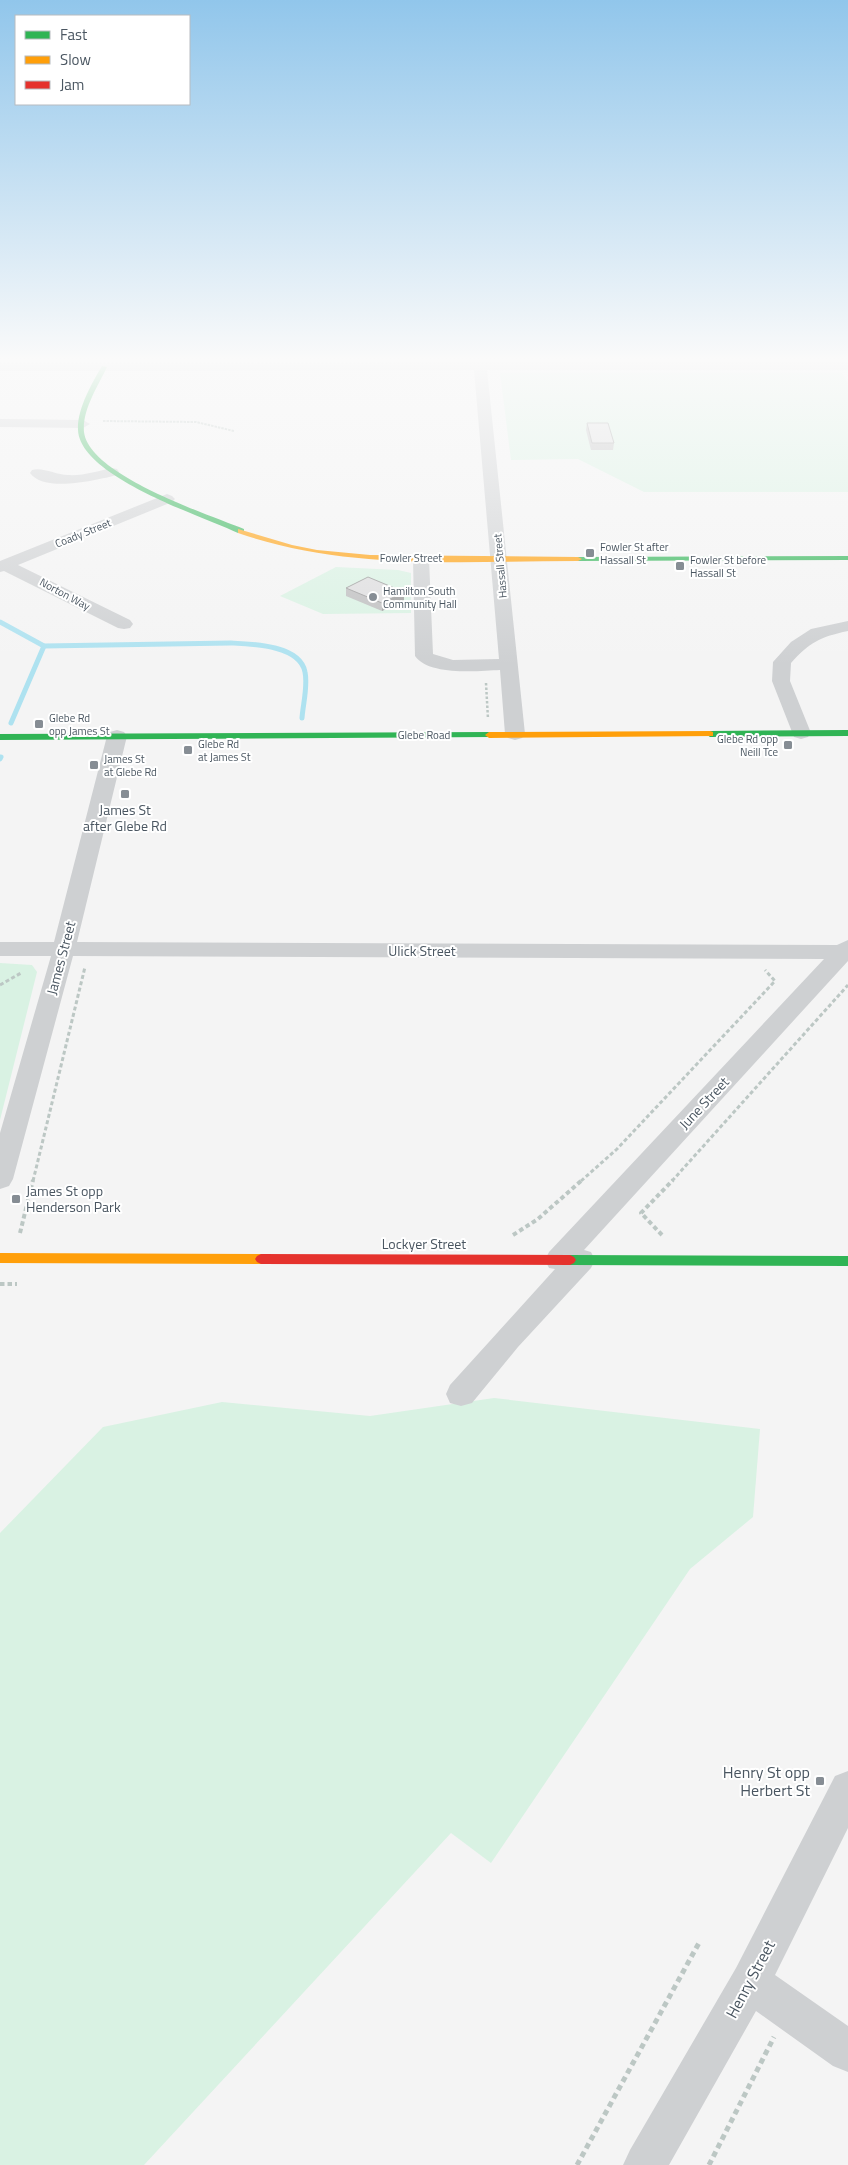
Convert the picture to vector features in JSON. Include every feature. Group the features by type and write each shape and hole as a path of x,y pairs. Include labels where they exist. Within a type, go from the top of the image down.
{"street":[{"name":"Fowler Street","path":"102,463 112,472 244,533 281,545 328,554 364,558 421,559 848,558"},
{"name":"Hassall Street","path":"490,463 515,734"},
{"path":"37,473 52,479 71,481 112,472"},
{"name":"Coady Street","path":"5,562 167,499"},
{"path":"421,559 424,656 432,662 445,665 508,664"},
{"name":"Norton Way","path":"5,562 124,624"},
{"path":"802,732 781,681 782,662 796,646 817,633 848,626"},
{"name":"Glebe Road","path":"0,737 848,733"},
{"name":"James Street","path":"0,1179 64,949 117,736"},
{"name":"Ulick Street","path":"0,949 846,949"},
{"name":"June Street","path":"461,1394 570,1260 846,949"},
{"name":"Lockyer Street","path":"0,1258 848,1261"},
{"name":"Henry Street","path":"645,2165 750,1982 848,1789"},
{"path":"750,1982 848,2051"}],"path":[{"path":"20,1233 85,967 95,967"},
{"path":"538,1219 617,1149 760,998 775,981 763,967"},
{"path":"0,984 21,973"},
{"path":"662,1235 641,1213 665,1189 848,985"},
{"path":"577,2165 700,1941"},
{"path":"709,2165 775,2034"}],"green space":[{"path":"586,463 848,463 848,492 644,492"},
{"path":"336,567 398,570 411,573 411,613 323,614 280,596"},
{"path":"0,963 32,965 37,972 0,1120"},
{"path":"494,1398 760,1429 753,1517 690,1569 491,1863 451,1833 144,2165 0,2165 0,1533 103,1427 222,1402 370,1416"}],"building":[{"path":"368,577 404,592 382,603 346,588"}],"waterway":[{"path":"0,622 44,646"},
{"path":"44,646 231,643 262,645 285,651 301,663 305,672 306,689 302,718"},
{"path":"11,723 44,646"}],"traffic: fast":[{"path":"102,463 127,481 143,489 241,531"},
{"path":"578,559 848,558"},
{"path":"710,734 848,733"},
{"path":"0,737 489,735"},
{"path":"570,1260 848,1261"}],"traffic: slow":[{"path":"241,531 291,547 343,555 422,559 578,559"},
{"path":"489,735 710,734"},
{"path":"0,1258 261,1259"}],"traffic: jam":[{"path":"261,1259 570,1260"}],"place":[{"name":"Fowler St after Hassall St","path":"590,553"},
{"name":"Fowler St before Hassall St","path":"680,566"},
{"name":"Hamilton South Community Hall","path":"373,597"},
{"name":"Glebe Rd opp James St","path":"39,724"},
{"name":"Glebe Rd opp Neill Tce","path":"788,745"},
{"name":"Glebe Rd at James St","path":"188,750"},
{"name":"James St at Glebe Rd","path":"94,765"},
{"name":"James St after Glebe Rd","path":"125,794"},
{"name":"James St opp Henderson Park","path":"16,1199"},
{"name":"Henry St opp Herbert St","path":"820,1781"}]}
